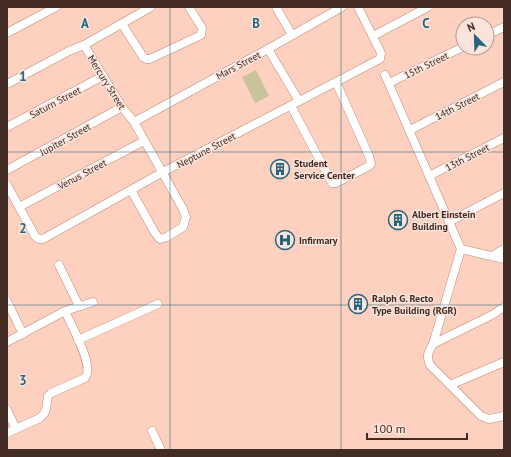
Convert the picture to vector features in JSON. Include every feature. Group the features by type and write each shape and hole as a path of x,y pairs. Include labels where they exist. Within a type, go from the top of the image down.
{"street":[{"path":"7,32 56,7"},
{"path":"84,45 152,7"},
{"path":"122,24 142,56 146,59 150,59 201,35 202,28 189,7"},
{"path":"276,7 292,35"},
{"name":"Mars Street","path":"134,122 342,7"},
{"name":"Neptune Street","path":"7,185 35,236 39,239 43,239 163,172 380,58 381,53 358,7"},
{"path":"373,36 428,7"},
{"name":"Mercury Street","path":"7,84 69,51 84,45 122,107 134,122 184,208 186,216 183,227 167,237 160,239 155,234 131,190"},
{"path":"268,49 299,101"},
{"name":"15th Street","path":"410,130 387,79 455,50"},
{"name":"Saturn Street","path":"7,127 102,76"},
{"path":"291,106 332,183 336,183 356,173 371,164 369,156 336,82"},
{"name":"14th Street","path":"410,130 504,82"},
{"name":"Jupiter Street","path":"7,170 122,107"},
{"path":"410,130 461,249 433,344 427,356 428,361 430,365 481,416 489,419 504,416"},
{"name":"13th Street","path":"429,176 504,138"},
{"name":"Venus Street","path":"19,207 144,141"},
{"path":"449,222 504,193"},
{"path":"461,249 504,259"},
{"path":"492,256 504,249"},
{"path":"59,265 79,306"},
{"path":"7,301 23,334"},
{"path":"7,342 65,311 93,302"},
{"path":"78,340 158,304"},
{"path":"433,344 504,308"},
{"path":"7,433 45,415 48,396 50,393 85,378 87,375 86,360 65,311"},
{"path":"450,385 504,362"},
{"path":"7,410 16,429"},
{"path":"152,431 161,450"}],"shaded area":[{"path":"256,70 269,96 255,103 242,77"}],"place":[{"name":"Student Service Center","path":"280,169"},
{"name":"Albert Einstein Building","path":"398,220"},
{"name":"Infirmary","path":"285,240"},
{"name":"Ralph G. Recto Type Building (RGR)","path":"358,304"}]}
